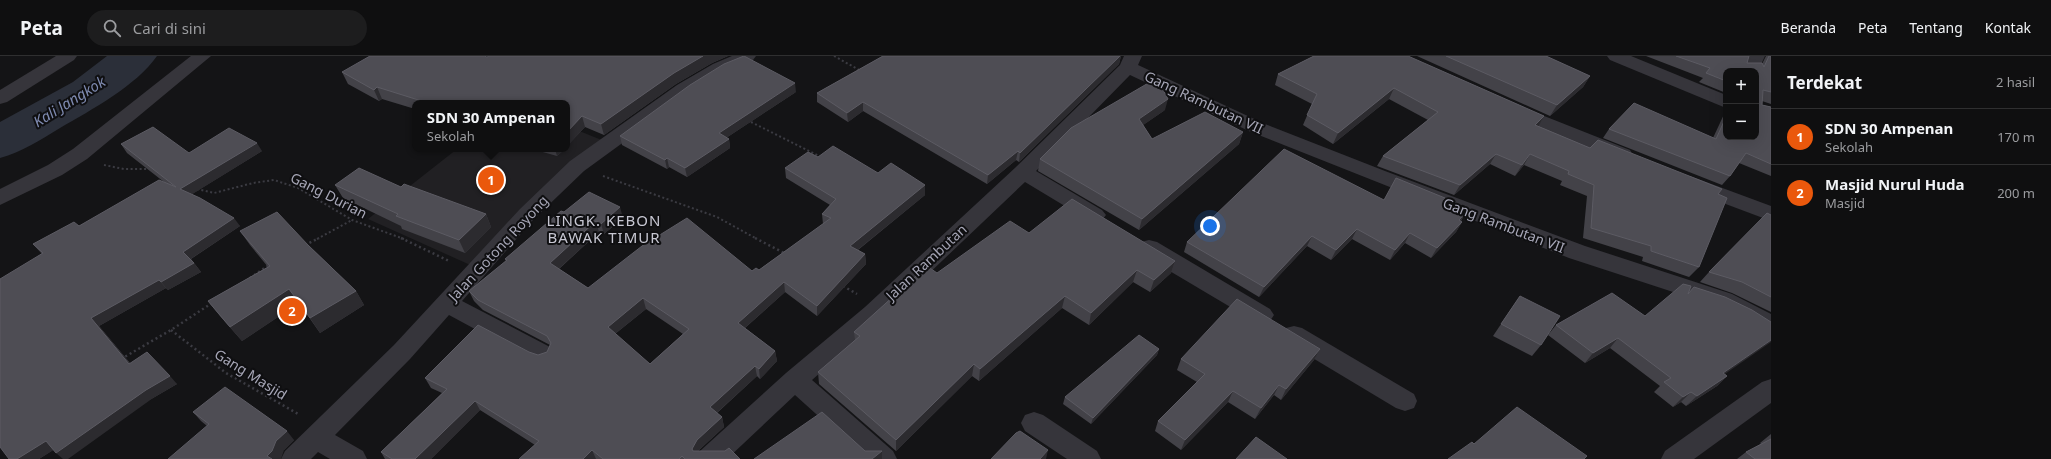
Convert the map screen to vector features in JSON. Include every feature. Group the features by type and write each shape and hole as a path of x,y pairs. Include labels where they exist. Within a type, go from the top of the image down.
{"street":[{"path":"0,98 68,56"},
{"path":"0,198 55,170 80,154 202,56"},
{"name":"Jalan Gotong Royong","path":"294,459 402,352 527,214 576,166 684,90 719,68 747,56"},
{"path":"1616,56 1723,101"},
{"path":"1751,68 1756,56"},
{"name":"Jalan Rambutan","path":"709,459 795,380 880,306 1023,172 1131,62"},
{"name":"Gang Rambutan VII","path":"1131,62 1265,131 1577,252 1724,300 1741,308 1771,326"},
{"path":"1500,103 1639,162"},
{"path":"1023,172 1111,225"},
{"path":"1676,177 1771,214"},
{"path":"1132,237 1405,401"},
{"path":"446,303 542,354"},
{"path":"795,380 884,459"},
{"path":"1674,459 1771,388"},
{"path":"1034,423 1088,459"},
{"path":"320,434 354,459"}],"path":[{"path":"834,56 862,72"},
{"path":"746,120 821,157"},
{"path":"80,154 108,167 124,169 153,169"},
{"path":"576,166 717,216 792,258"},
{"name":"Gang Durian","path":"192,185 198,190 214,193 253,183 274,180 298,188 352,220 408,240 473,273"},
{"path":"298,248 352,220"},
{"path":"246,280 272,263"},
{"path":"839,284 880,306"},
{"path":"118,361 171,330 215,301"},
{"name":"Gang Masjid","path":"171,330 226,373 320,434"}],"shaded area":[{"path":"570,127 604,141 477,268 368,219 453,152 570,152"}],"building":[{"path":"370,56 703,56 674,73 601,124 582,116 570,129 570,100 418,100 377,87 374,90 342,72"},
{"path":"744,56 795,83 719,133 729,139 685,168 667,158 665,160 620,136 690,85 724,64"},
{"path":"883,56 1120,56 1020,153 1018,151 988,175 863,102 847,113 817,93"},
{"path":"1314,56 1408,56 1544,116 1535,125 1590,148 1598,140 1722,189 1718,194 1727,198 1699,267 1651,251 1651,246 1591,228 1594,185 1568,174 1569,171 1530,154 1522,165 1496,154 1460,185 1383,156 1438,112 1394,88 1338,133 1307,115 1317,94 1278,74"},
{"path":"1446,56 1546,56 1590,76 1557,105"},
{"path":"1676,56 1749,56 1747,63 1762,63 1764,67 1769,56 1771,56 1771,92 1763,90 1762,105 1771,107 1771,164 1746,153 1730,176 1609,129 1634,103 1716,139 1723,124 1723,140 1759,140 1759,68 1723,68 1723,80 1706,73 1710,68"},
{"path":"1157,78 1168,99 1139,119 1152,139 1205,112 1243,132 1142,219 1040,159 1071,128"},
{"path":"153,127 189,153 229,128 257,143 180,189 200,198 234,218 183,252 194,263 161,282 159,280 91,318 129,364 147,352 170,376 146,390 56,453 46,441 17,459 9,459 0,447 0,279 43,253 33,244 74,222 79,226 159,180 176,187 121,144"},
{"path":"833,146 878,173 891,163 925,185 850,246 865,254 817,306 784,282 738,323 775,351 759,369 755,366 710,407 722,417 697,440 692,449 693,451 725,451 729,448 740,459 685,459 682,456 679,459 603,459 592,450 583,459 519,459 539,441 475,401 415,459 392,459 381,452 447,389 425,378 478,325 529,352 538,355 547,352 551,343 547,336 478,300 469,291 507,260 505,259 561,211 564,212 589,192 620,207 601,224 596,221 550,263 588,288 642,246 687,218 752,271 756,268 759,270 831,218 822,214 836,199 785,168 808,152 818,157","holes":["643,298 689,329 650,364 608,327"]},
{"path":"1284,149 1384,200 1396,178 1445,198 1443,200 1466,212 1459,220 1462,222 1437,248 1410,233 1395,250 1357,229 1336,250 1312,236 1264,287 1187,242"},
{"path":"359,168 401,187 404,184 486,214 459,240 396,216 398,214 335,185"},
{"path":"1072,199 1175,261 1154,280 1137,270 1091,313 1065,296 980,369 974,364 896,440 818,372 860,336 854,332 927,266 937,273 1010,221 1029,233"},
{"path":"277,212 308,245 356,291 310,318 289,289 230,327 208,301 270,266 240,231"},
{"path":"1767,213 1771,215 1771,297 1742,282 1709,272"},
{"path":"1683,284 1691,286 1688,294 1694,287 1725,297 1752,310 1771,322 1771,340 1723,373 1727,376 1697,396 1691,392 1683,397 1664,382 1671,378 1618,338 1593,353 1556,325 1612,293 1645,316"},
{"path":"1520,296 1560,316 1541,345 1501,324"},
{"path":"1237,299 1320,349 1286,389 1279,385 1261,408 1233,391 1185,440 1158,421 1205,374 1181,359"},
{"path":"1139,335 1159,349 1093,418 1065,397"},
{"path":"225,387 287,431 276,441 272,451 267,456 272,459 168,459 209,424 193,412"},
{"path":"1517,407 1587,456 1584,459 1448,459 1472,442 1474,444"},
{"path":"822,412 865,451 882,451 872,459 754,459"},
{"path":"1020,431 1048,450 1040,459 991,459 1016,433"},
{"path":"1256,437 1287,459 1236,459"},
{"path":"1771,439 1771,459 1755,459 1746,452"}],"waterway":[{"name":"Kali Jangkok","path":"0,142 89,92 135,56"}],"place":[{"name":"SDN 30 Ampenan","path":"491,180"},
{"name":"Masjid Nurul Huda","path":"292,311"}],"district":[{"name":"LINGK. KEBON BAWAK TIMUR","path":"604,228"}]}
